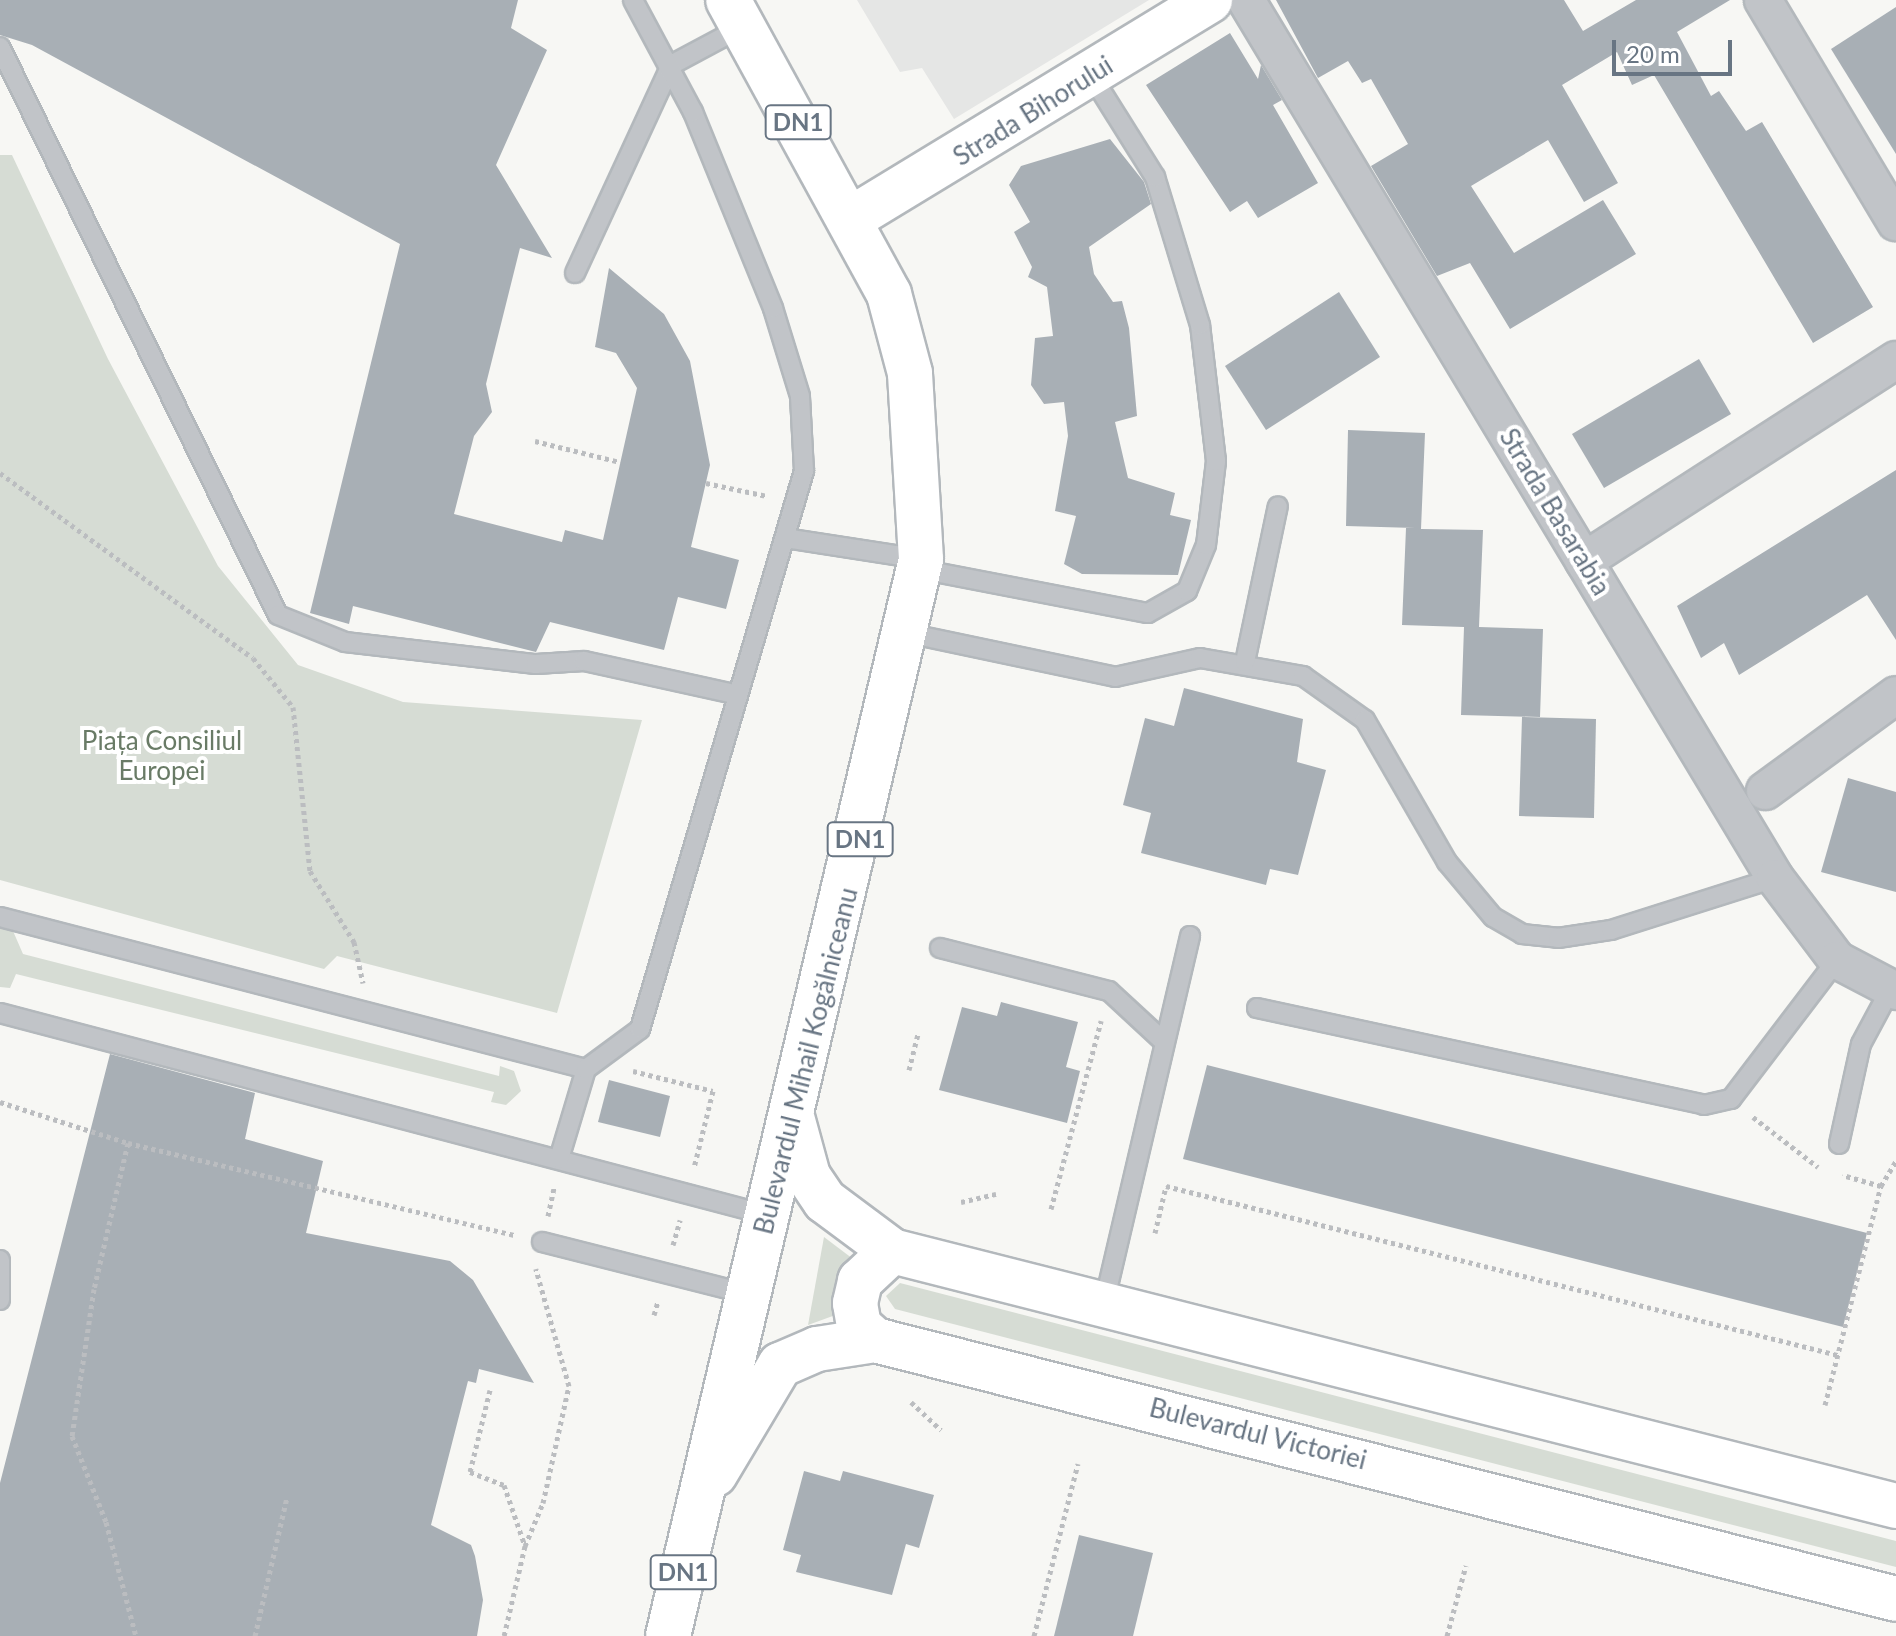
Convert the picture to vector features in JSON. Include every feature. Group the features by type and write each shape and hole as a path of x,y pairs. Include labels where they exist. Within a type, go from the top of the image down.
{"main road":[{"name":"Strada Bihorului","path":"852,218 1210,0"},
{"name":"Bulevardul Mihail Kogălniceanu","path":"668,1636 907,633 920,564 910,373 889,294 852,218 736,13"},
{"path":"792,1117 808,1176 825,1201 892,1251 1896,1506"},
{"path":"875,1340 859,1326 855,1303 860,1281 892,1251"},
{"name":"Bulevardul Victoriei","path":"698,1508 744,1416 780,1365 817,1349 875,1340 1896,1599"}],"street":[{"name":"Strada Basarabia","path":"1246,0 1775,878 1837,960 1893,990"},
{"path":"1763,0 1896,222"},
{"path":"1584,561 1896,360"},
{"path":"1765,791 1896,695"}],"lane":[{"path":"559,1159 586,1069 640,1029 734,694 797,503 804,471 800,396 743,230 671,65 633,0"},
{"path":"575,273 671,65 736,13"},
{"path":"0,47 278,615 345,642 536,664 584,661 734,694"},
{"path":"785,538 1148,613 1187,591 1206,545 1216,461 1200,325 1155,177 1091,75"},
{"path":"1245,662 1278,506"},
{"path":"907,633 1115,677 1170,660 1245,662 1303,676 1365,720 1447,862 1493,917 1522,934 1558,938 1611,930 1775,878"},
{"path":"0,917 586,1069"},
{"path":"1104,1303 1190,936"},
{"path":"940,948 1109,991 1164,1042"},
{"path":"1257,1008 1704,1105 1731,1099 1837,960"},
{"path":"1839,1144 1861,1044 1893,990"},
{"path":"0,1013 768,1215"},
{"path":"542,1242 748,1294"},
{"path":"0,1260 0,1300"}],"path":[{"path":"535,441 620,462"},
{"path":"0,473 253,658 293,707 310,871 354,942 364,988"},
{"path":"706,483 797,503"},
{"path":"1051,1209 1109,991"},
{"path":"909,1070 918,1033"},
{"path":"624,1068 713,1091 654,1315"},
{"path":"1731,1099 1818,1168 1881,1186"},
{"path":"0,1102 128,1143 542,1242"},
{"path":"128,1143 94,1289 72,1436 106,1522 136,1636"},
{"path":"504,1636 525,1546 543,1503 569,1386 564,1351 534,1278 559,1159"},
{"path":"1825,1405 1881,1186 1896,1161"},
{"path":"1155,1233 1166,1186 1838,1355"},
{"path":"961,1202 996,1194"},
{"path":"490,1390 470,1472 504,1485 525,1546"},
{"path":"911,1402 941,1430"},
{"path":"1034,1636 1078,1464"},
{"path":"255,1636 287,1497"},
{"path":"1447,1636 1466,1565"}],"shaded area":[{"path":"857,0 1149,0 954,119 922,68 900,72"}],"green space":[{"name":"Piața Consiliul Europei","path":"0,155 12,155 108,359 218,566 298,665 403,702 642,720 557,1013 337,956 324,969 0,880"},
{"path":"0,925 13,931 23,954 499,1076 500,1066 514,1071 521,1091 506,1105 491,1102 494,1092 16,974 10,988 0,987"},
{"path":"824,1237 861,1265 852,1309 808,1325"},
{"path":"900,1283 1896,1541 1896,1567 895,1309 886,1296"}],"building":[{"path":"0,0 518,0 511,28 547,50 496,165 552,258 520,248 486,384 492,412 474,436 454,514 562,542 565,530 603,540 637,388 616,353 595,347 609,268 664,314 690,361 710,465 691,547 739,560 726,609 678,597 664,650 550,622 536,652 353,606 349,624 310,613 400,244 32,45 0,35"},
{"path":"1276,0 1564,0 1583,31 1636,0 1730,0 1677,32 1711,96 1719,91 1746,131 1762,122 1873,307 1813,343 1654,75 1632,85 1617,52 1562,85 1618,183 1584,202 1548,140 1471,186 1514,253 1603,200 1636,254 1510,329 1470,263 1437,276 1371,166 1408,144 1371,79 1362,83 1348,61 1318,78"},
{"path":"1896,7 1896,154 1831,49"},
{"path":"1230,33 1258,79 1261,65 1282,100 1273,105 1318,183 1258,218 1247,201 1230,212 1146,85"},
{"path":"1110,139 1144,182 1151,204 1089,247 1094,274 1113,302 1122,301 1129,328 1137,416 1115,422 1128,478 1175,493 1170,515 1191,520 1178,575 1082,574 1064,564 1076,516 1055,511 1068,436 1064,402 1044,404 1031,385 1035,338 1053,336 1047,287 1028,277 1032,267 1014,232 1030,222 1009,185 1021,166"},
{"path":"1339,292 1380,357 1266,430 1225,366"},
{"path":"1699,359 1731,414 1604,488 1572,434"},
{"path":"1348,430 1425,433 1421,529 1483,530 1479,627 1543,629 1540,717 1461,715 1464,627 1402,625 1406,528 1415,528 1346,526"},
{"path":"1896,470 1896,640 1867,595 1739,675 1724,643 1701,658 1677,606"},
{"path":"1184,688 1303,719 1297,762 1326,770 1298,875 1270,869 1266,885 1141,853 1151,813 1123,805 1145,718 1174,726"},
{"path":"1522,717 1596,719 1594,818 1519,816"},
{"path":"1848,778 1896,792 1896,892 1821,872"},
{"path":"1001,1002 1078,1022 1066,1067 1080,1071 1067,1123 939,1090 962,1007 997,1016"},
{"path":"110,1054 255,1093 245,1139 323,1161 306,1233 450,1261 473,1280 534,1383 479,1369 476,1383 468,1381 431,1525 471,1545 483,1600 477,1636 0,1636 0,1483"},
{"path":"1207,1065 1867,1233 1843,1327 1183,1159"},
{"path":"609,1080 670,1096 660,1137 598,1122"},
{"path":"804,1471 840,1481 843,1471 934,1495 919,1548 906,1544 892,1595 796,1572 801,1555 783,1550"},
{"path":"1079,1535 1153,1553 1133,1636 1054,1636"}]}
